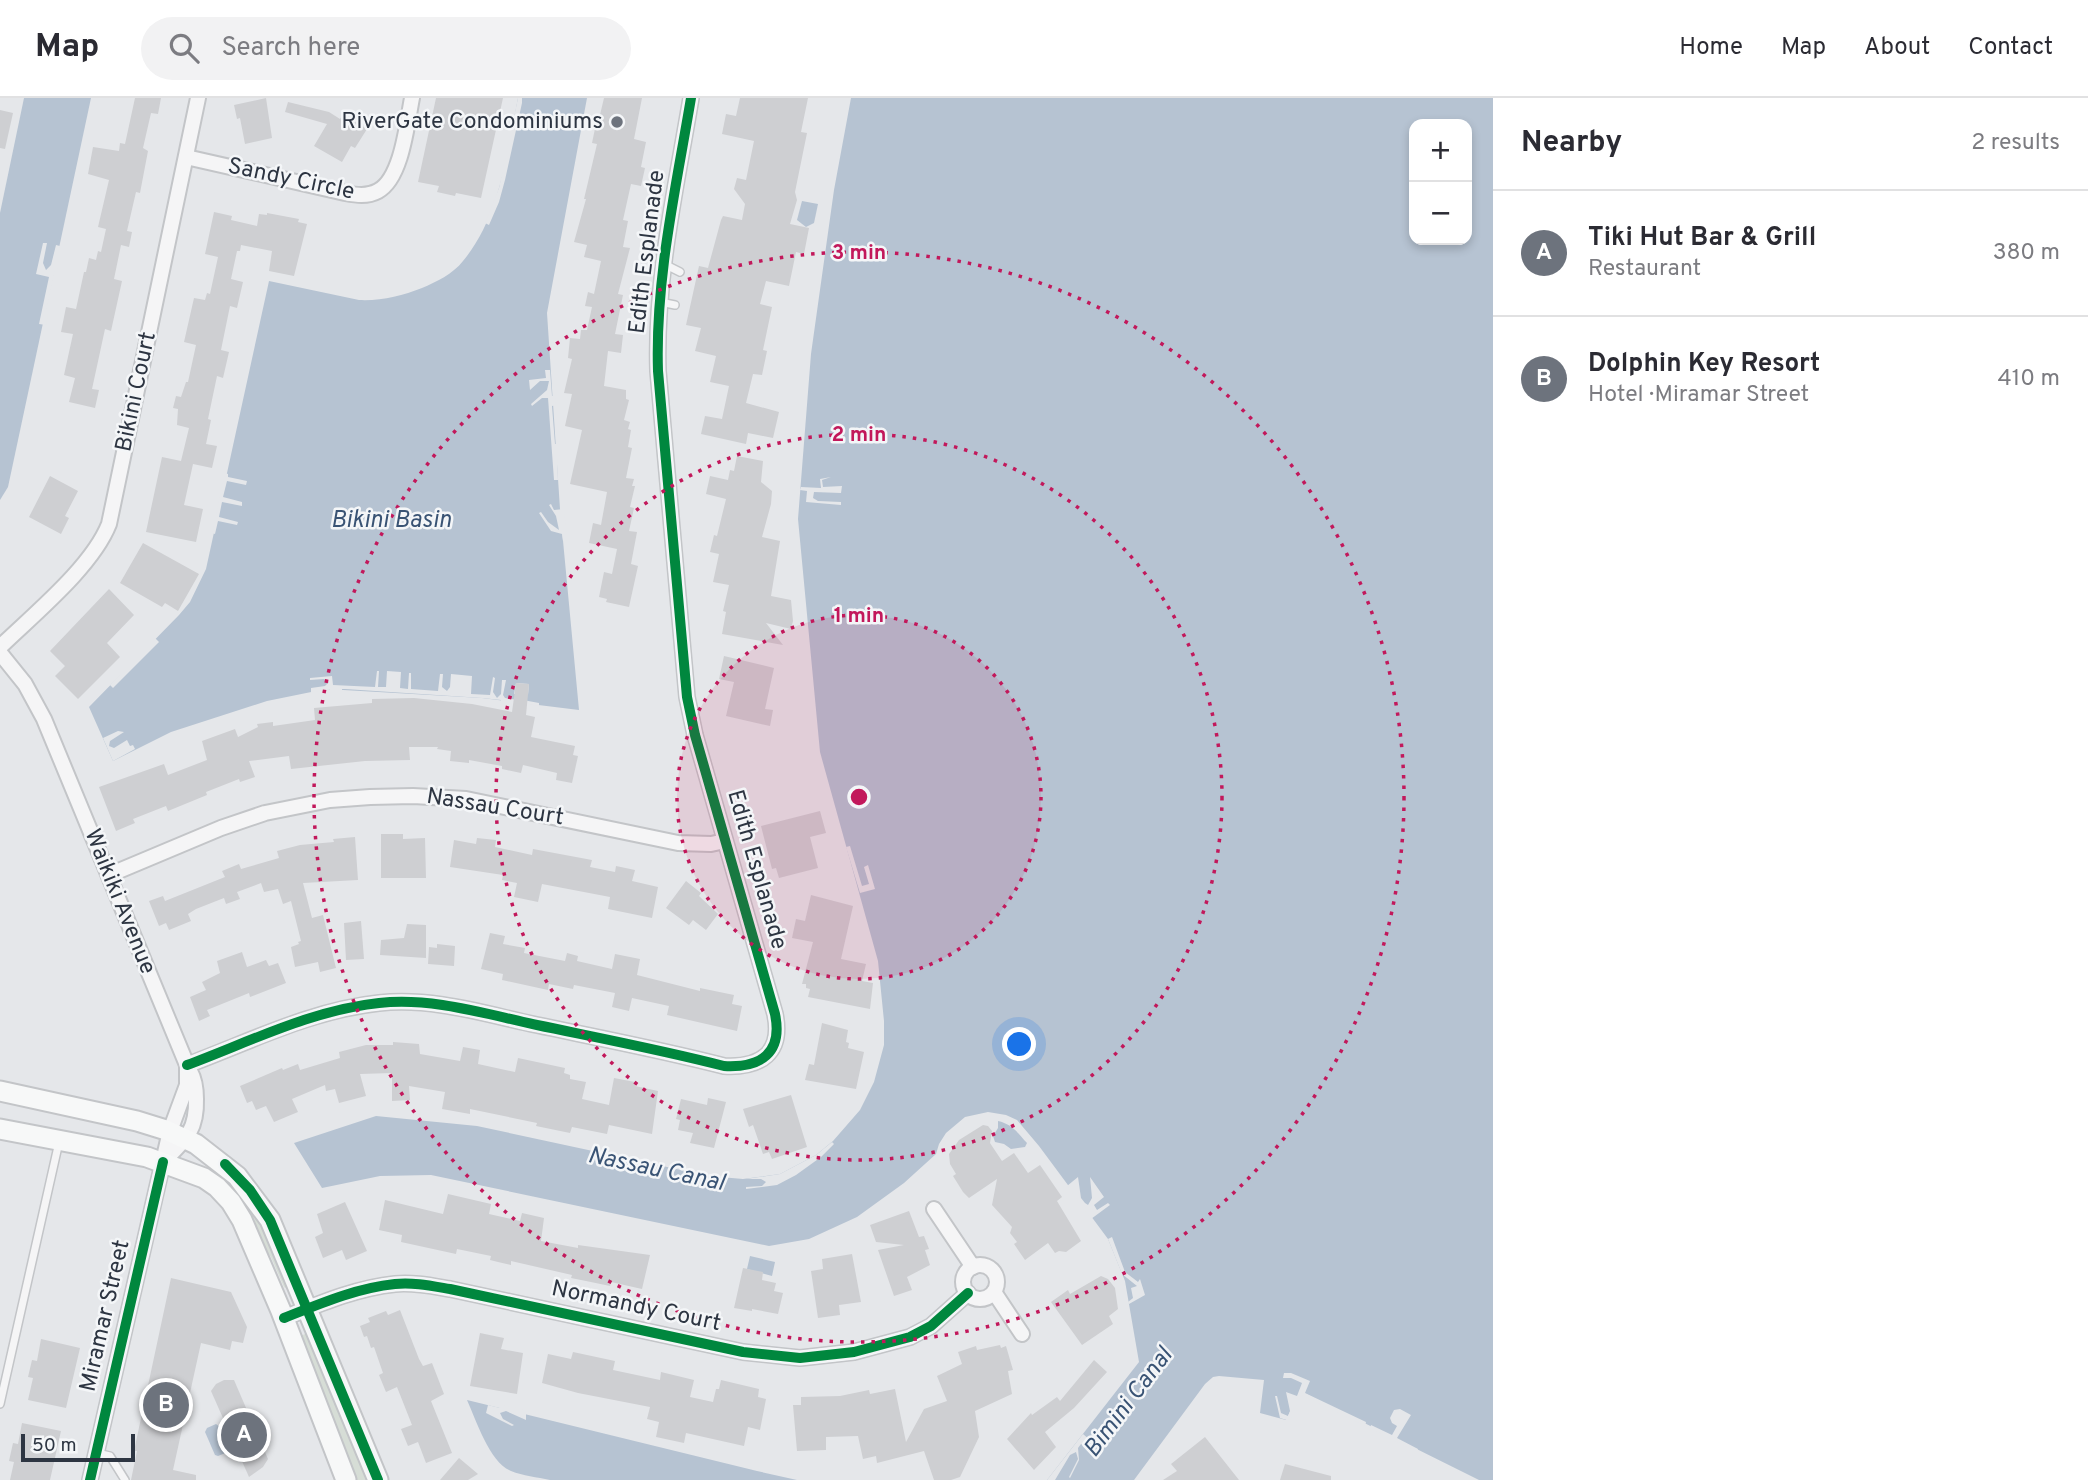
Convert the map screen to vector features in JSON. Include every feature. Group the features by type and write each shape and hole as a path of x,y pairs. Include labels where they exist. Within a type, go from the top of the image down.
{"street":[{"name":"Bikini Court","path":"0,646 86,562 104,538 198,98"},
{"name":"Sandy Circle","path":"186,157 345,193 371,194 386,185 396,166 412,98"},
{"name":"Edith Esplanade","path":"187,1065 324,1014 357,1006 395,1002 454,1007 724,1066 740,1067 758,1062 773,1048 777,1027 757,947 695,735 683,662 658,371 668,304 664,264 691,98"},
{"name":"Waikiki Avenue","path":"0,653 25,684 44,719 187,1065"},
{"name":"Nassau Court","path":"108,875 221,828 265,813 330,800 370,797 427,796 466,799 678,843 711,844 725,841"},
{"path":"178,1135 195,1120 193,1076 187,1065"},
{"path":"163,1162 178,1135 187,1085 187,1065"},
{"path":"0,1091 137,1121 178,1135 231,1170 260,1205 281,1245 378,1480"},
{"path":"0,1129 163,1162 204,1178 231,1202 242,1220 284,1318 346,1480"},
{"name":"Miramar Street","path":"90,1480 163,1162"},
{"path":"934,1209 973,1267"},
{"path":"982,1265 992,1270 997,1280 994,1292 984,1298 973,1297 965,1289 964,1277 973,1267 982,1265"},
{"name":"Normandy Court","path":"284,1318 326,1301 379,1287 421,1284 743,1352 800,1358 854,1352 910,1338 931,1326 968,1293"},
{"path":"994,1292 1022,1335"}],"lane":[{"path":"664,264 680,271"},
{"path":"0,1404 59,1139"},
{"path":"96,1453 110,1457 125,1480"}],"shaded area":[{"path":"209,1168 256,1207 290,1290 284,1287 271,1257 207,1170"},
{"path":"307,1333 371,1480 355,1480 301,1336"}],"water":[{"path":"24,98 91,98 8,487 0,500 0,213"},
{"name":"Bikini Basin","path":"518,98 587,98 547,313 560,509 579,710 482,698 326,689 267,701 171,732 113,761 89,707 179,615 190,602 206,569 269,281 367,300 407,293 449,274 476,244 494,205 506,162"},
{"path":"851,98 1493,98 1493,1480 1479,1480 1300,1391 1286,1420 1260,1413 1264,1380 1219,1376 1213,1377 1205,1384 1134,1480 1047,1480 1139,1362 1125,1281 1108,1239 1039,1146 1017,1120 1006,1115 988,1112 965,1117 946,1133 936,1154 904,1183 857,1217 809,1239 769,1246 431,1175 380,1176 322,1188 294,1143 376,1116 477,1126 709,1176 743,1179 780,1174 816,1155 833,1141 860,1110 874,1082 884,1045 884,1021 878,961 820,752 798,519 811,354 834,190"},
{"path":"802,201 818,204 814,223 806,227 797,220"},
{"path":"998,1121 1018,1132 1027,1143 1025,1147 1011,1149 995,1142 993,1136 998,1128"},
{"path":"750,1256 775,1262 772,1276 747,1269"},
{"path":"467,1400 797,1480 550,1480 520,1474 503,1466 490,1450"},
{"path":"216,1424 229,1448 228,1452 218,1456 215,1455 205,1432"}],"pier":[{"path":"518,98 522,98 522,103 505,180 489,225 485,223 499,188"},
{"path":"43,243 47,243 43,263 46,270 51,265 56,245 60,246 46,325 39,324 49,277 36,274"},
{"path":"545,370 550,370 552,396 555,396 556,405 552,406 555,444 559,444 560,456 557,456 558,480 554,480 548,398 542,398 532,406 531,404 547,390 549,381 540,381 530,390 529,380 546,378"},
{"path":"225,473 228,477 247,481 246,485 227,481 223,497 242,502 242,506 222,502 219,517 238,522 237,525 218,521 215,534 212,533"},
{"path":"831,477 822,480 823,487 842,486 841,493 814,492 813,498 818,501 841,502 841,505 806,502 807,491 800,490 801,487 821,488 820,479"},
{"path":"551,504 554,510 564,509 567,541 563,541 562,534 551,531 539,513 559,530 556,516 549,505"},
{"path":"154,637 159,642 113,688 110,685"},
{"path":"377,671 378,687 386,687 387,671 401,672 400,688 408,689 411,673 411,689 438,691 440,674 443,674 442,687 447,691 451,674 472,676 471,694 490,695 493,677 493,692 497,698 501,694 502,680 506,680 503,695 505,698 518,700 519,694 514,694 516,683 529,684 528,695 524,695 523,700 539,703 539,706 514,702 513,705 501,704 501,700 482,698 345,689 342,689 342,692 330,693 330,689 311,693 311,688 325,686 329,682 310,678 332,676 333,685 375,687"},
{"path":"118,731 124,732 110,741 109,746 114,748 127,740 135,749 113,761 103,738"},
{"path":"850,846 862,886 869,884 864,867 868,865 875,889 860,893 846,847"},
{"path":"832,1142 834,1144 821,1157 796,1175 777,1185 746,1189 762,1186 766,1182 761,1179 746,1179 780,1174 816,1155"},
{"path":"1078,1177 1081,1198 1085,1203 1088,1205 1092,1198 1090,1177 1104,1197 1094,1205 1097,1210 1108,1203 1110,1205 1091,1219 1067,1186"},
{"path":"1112,1237 1125,1272 1138,1282 1140,1279 1145,1295 1129,1304 1133,1298 1131,1288 1137,1286 1122,1274 1108,1239"},
{"path":"1284,1373 1310,1381 1305,1393 1366,1422 1365,1426 1301,1395 1290,1421 1280,1418 1275,1396 1281,1413 1288,1416 1290,1411 1286,1392 1297,1396 1302,1383 1283,1378"},
{"path":"488,1405 526,1410 526,1420 506,1411 500,1413 503,1419 514,1425 512,1426 486,1413"},
{"path":"1400,1409 1411,1415 1397,1438 1418,1449 1417,1452 1370,1428 1371,1425 1392,1435 1397,1426 1390,1418 1394,1410"},
{"path":"1083,1434 1090,1440 1085,1446 1081,1444 1078,1448 1079,1460 1070,1478 1078,1459 1076,1452 1070,1455 1055,1480 1047,1480"}],"building":[{"path":"135,98 161,98 158,114 151,113 143,148 148,151 140,193 136,192 127,231 132,232 129,247 121,245 114,279 122,281 111,331 105,329 92,389 99,390 95,408 69,402 75,378 64,375 73,334 61,332 66,307 76,309 89,258 96,260 98,251 101,252 106,229 98,227 109,180 88,174 93,147 119,151 120,143 125,144"},
{"path":"266,98 272,138 245,144 240,118 237,119 234,105"},
{"path":"436,98 503,98 481,198 437,192 439,186 418,182"},
{"path":"604,98 642,98 634,139 646,142 641,167 645,168 641,186 631,184 623,220 628,221 623,247 630,248 618,294 623,295 615,334 623,335 621,353 608,351 604,386 626,390 626,399 629,400 624,420 630,422 628,447 632,448 626,478 634,479 632,486 635,486 630,507 634,508 629,531 637,532 631,564 638,566 629,607 606,602 607,599 599,597 604,572 612,574 617,549 589,543 593,523 601,525 607,492 570,484 582,430 565,426 572,394 564,393 572,359 568,358 570,338 580,339 581,330 587,330 592,307 585,306 588,292 594,294 601,261 584,257 587,245 574,242 586,199 597,144 592,143"},
{"path":"740,98 808,98 801,132 807,133 795,192 797,200 790,224 809,228 804,254 796,252 789,286 766,281 760,304 772,307 763,350 767,351 762,375 753,374 746,403 779,412 773,438 748,433 746,444 701,434 705,416 722,419 729,386 710,382 716,356 695,351 701,328 686,325 699,266 708,268 723,216 742,220 745,204 734,189 737,178 746,180 754,141 722,134 726,114 736,116"},
{"path":"288,102 329,112 340,119 343,115 367,129 355,148 351,146 342,162 314,146 327,124 285,112"},
{"path":"0,110 13,113 5,149 0,148"},
{"path":"214,212 232,216 231,220 257,226 259,214 267,213 299,219 298,222 307,224 294,276 269,271 272,251 241,245 240,251 237,251 231,279 243,282 237,308 230,306 221,350 229,352 223,378 217,376 208,419 211,420 206,444 217,446 212,468 193,464 184,505 203,509 196,542 146,532 162,457 181,461 189,428 177,425 178,409 173,408 176,396 181,397 188,382 196,345 184,342 194,298 205,300 207,293 210,294 218,257 205,254"},
{"path":"737,456 763,461 761,482 772,491 762,537 780,541 771,596 791,600 793,621 791,629 766,623 783,645 722,634 726,612 723,611 729,585 713,582 719,554 710,552 726,499 706,494 710,476 728,480 730,470 734,471"},
{"path":"50,476 78,491 65,516 69,518 61,534 29,517"},
{"path":"143,543 199,574 178,611 165,603 162,607 120,583"},
{"path":"109,589 134,615 107,643 120,657 78,699 55,676 65,666 50,651"},
{"path":"724,656 774,668 765,709 773,710 770,726 726,716 734,682 719,679"},
{"path":"516,683 529,684 526,715 535,717 531,737 575,746 573,755 578,756 572,783 556,780 557,773 523,765 521,773 502,769 502,766 469,760 469,763 450,761 451,751 437,749 438,747 409,747 410,760 365,761 291,769 289,756 249,761 255,777 240,782 239,779 168,811 166,806 133,819 135,823 116,831 99,787 164,764 168,775 207,760 202,741 235,729 238,737 258,727 257,724 273,722 273,726 315,720 314,708 372,703 372,699 414,698 472,704 512,712"},
{"path":"820,811 826,833 810,837 818,868 779,878 776,868 772,869 761,826"},
{"path":"381,834 403,834 403,839 425,838 426,878 381,878"},
{"path":"355,837 358,880 303,883 312,918 323,915 336,968 320,972 318,962 295,967 291,947 301,941 291,901 283,904 278,889 264,892 261,883 237,892 240,899 226,904 224,898 196,909 188,914 191,921 169,930 166,923 159,926 149,901 163,896 165,901 225,877 222,871 239,864 241,869 279,858 277,851"},
{"path":"477,838 496,840 495,847 532,855 533,849 592,860 590,867 615,872 616,866 635,870 632,881 658,887 652,918 608,909 610,897 542,884 538,902 514,897 517,883 502,880 503,875 450,867 454,840 476,844"},
{"path":"686,881 701,893 699,896 718,914 706,930 693,920 689,925 666,908"},
{"path":"811,895 853,906 841,959 866,964 862,981 873,983 870,1009 808,997 810,989 806,988 806,984 802,984 813,942 792,938 796,919 805,921"},
{"path":"361,921 364,959 346,960 344,923"},
{"path":"407,924 426,925 426,958 380,955 381,940 404,938"},
{"path":"490,933 505,936 503,944 525,948 524,953 565,961 567,953 578,956 577,961 612,969 615,954 640,959 637,975 700,991 700,988 734,995 732,1004 742,1006 737,1031 667,1015 669,1006 632,998 629,1011 612,1007 615,993 574,985 573,989 549,984 548,990 502,980 503,974 481,969"},
{"path":"437,944 455,946 454,966 428,964 429,947 437,948"},
{"path":"242,952 247,967 266,960 269,966 278,963 286,983 250,997 249,993 207,1010 210,1016 199,1021 190,997 206,990 202,982 220,973 217,961"},
{"path":"822,1023 848,1030 848,1048 864,1052 856,1089 805,1080 809,1064 814,1065"},
{"path":"393,1042 419,1044 420,1054 460,1061 463,1047 480,1050 478,1064 515,1072 518,1058 565,1068 564,1073 570,1075 570,1079 586,1082 582,1099 609,1105 614,1078 635,1082 635,1086 658,1091 652,1134 609,1125 607,1134 572,1127 570,1133 470,1109 470,1114 442,1109 445,1092 409,1086 410,1100 392,1101 392,1073 360,1074 366,1096 339,1103 335,1089 326,1091 325,1085 292,1099 298,1112 274,1122 266,1106 256,1110 252,1101 247,1103 240,1086 282,1068 283,1070 298,1064 300,1070 340,1058 339,1052 366,1045 393,1045"},
{"path":"791,1095 807,1147 772,1159 769,1152 763,1154 753,1125 749,1127 743,1109"},
{"path":"708,1098 726,1102 714,1148 690,1143 693,1133 678,1130 680,1120 676,1119 681,1099 707,1105"},
{"path":"983,1125 992,1131 990,1143 1002,1161 1014,1153 1028,1173 1040,1165 1062,1197 1057,1201 1081,1241 1066,1252 1055,1253 1048,1243 1025,1260 1014,1244 1017,1242 1010,1233 1012,1227 992,1205 997,1179 969,1198 963,1192 953,1176 956,1174 950,1164 949,1154 959,1140"},
{"path":"448,1194 491,1204 489,1214 520,1221 522,1213 544,1218 541,1241 578,1248 578,1245 650,1255 642,1289 611,1282 610,1286 571,1278 572,1275 511,1261 511,1265 490,1260 491,1256 457,1249 456,1254 401,1242 402,1235 379,1230 385,1200 443,1214"},
{"path":"345,1202 367,1251 346,1260 342,1250 323,1258 315,1237 323,1233 317,1214"},
{"path":"909,1211 919,1237 924,1236 929,1249 925,1250 930,1265 907,1277 912,1290 894,1296 878,1250 904,1245 876,1242 870,1225"},
{"path":"852,1254 861,1302 839,1305 840,1315 818,1318 811,1271 823,1269 822,1259"},
{"path":"743,1268 763,1272 762,1280 776,1283 774,1291 783,1293 778,1314 734,1308"},
{"path":"1101,1276 1108,1279 1115,1288 1118,1309 1109,1316 1113,1324 1082,1345 1051,1302 1068,1290 1070,1294"},
{"path":"171,1278 231,1292 247,1327 243,1343 232,1341 230,1350 201,1343 173,1470 196,1475 196,1480 131,1480 137,1451 134,1451"},
{"path":"400,1310 419,1359 423,1366 432,1363 444,1394 431,1401 452,1453 426,1463 418,1442 408,1446 401,1429 412,1425 397,1387 386,1392 379,1375 383,1373 374,1347 371,1348 360,1326 370,1322 368,1318 386,1311 388,1315"},
{"path":"480,1333 504,1338 501,1349 523,1353 517,1394 470,1386"},
{"path":"41,1339 80,1348 66,1408 28,1400 33,1378 28,1377 32,1360 37,1361"},
{"path":"1000,1345 1001,1348 1006,1346 1013,1370 1008,1371 1012,1394 975,1411 979,1437 960,1477 934,1480 924,1451 877,1463 876,1456 863,1459 858,1436 826,1437 826,1450 797,1451 793,1405 801,1405 801,1397 840,1396 869,1390 870,1394 895,1389 906,1442 924,1409 947,1401 937,1376 962,1364 958,1352 976,1346 977,1350"},
{"path":"573,1352 615,1361 613,1370 660,1380 661,1372 694,1380 690,1397 713,1402 721,1380 759,1389 758,1397 766,1399 760,1430 748,1427 744,1446 686,1433 684,1443 656,1437 659,1422 647,1419 650,1407 542,1383 548,1354 571,1359"},
{"path":"1094,1360 1107,1372 1074,1408 1045,1432 1056,1447 1034,1470 1007,1439 1031,1413 1032,1415 1057,1397 1060,1401"},
{"path":"224,1380 234,1380 268,1459 263,1467 249,1477 211,1391 216,1384"},
{"path":"22,1423 61,1431 50,1480 10,1480 14,1462 9,1461 13,1443 18,1444"},
{"path":"1205,1437 1239,1480 1163,1480 1177,1471 1171,1464"},
{"path":"459,1458 478,1474 468,1480 440,1480"},
{"path":"1285,1464 1331,1476 1331,1480 1280,1480"}],"cycle path":[{"path":"187,1065 329,1012 399,1002 439,1004 724,1066 759,1061 772,1048 777,1028 775,1014 695,735 687,697 658,371 663,268 691,98"},
{"path":"90,1480 163,1162"},
{"path":"225,1164 250,1190 270,1220 378,1480"},
{"path":"284,1318 366,1289 416,1284 743,1352 800,1358 854,1352 910,1337 931,1326 968,1293"}],"place":[{"name":"RiverGate Condominiums","path":"617,122"},
{"name":"Dolphin Key Resort","path":"166,1405"},
{"name":"Tiki Hut Bar & Grill","path":"244,1435"}],"water label":[{"name":"Nassau Canal","path":"656,1170"},
{"name":"Bimini Canal","path":"1129,1403"}]}
